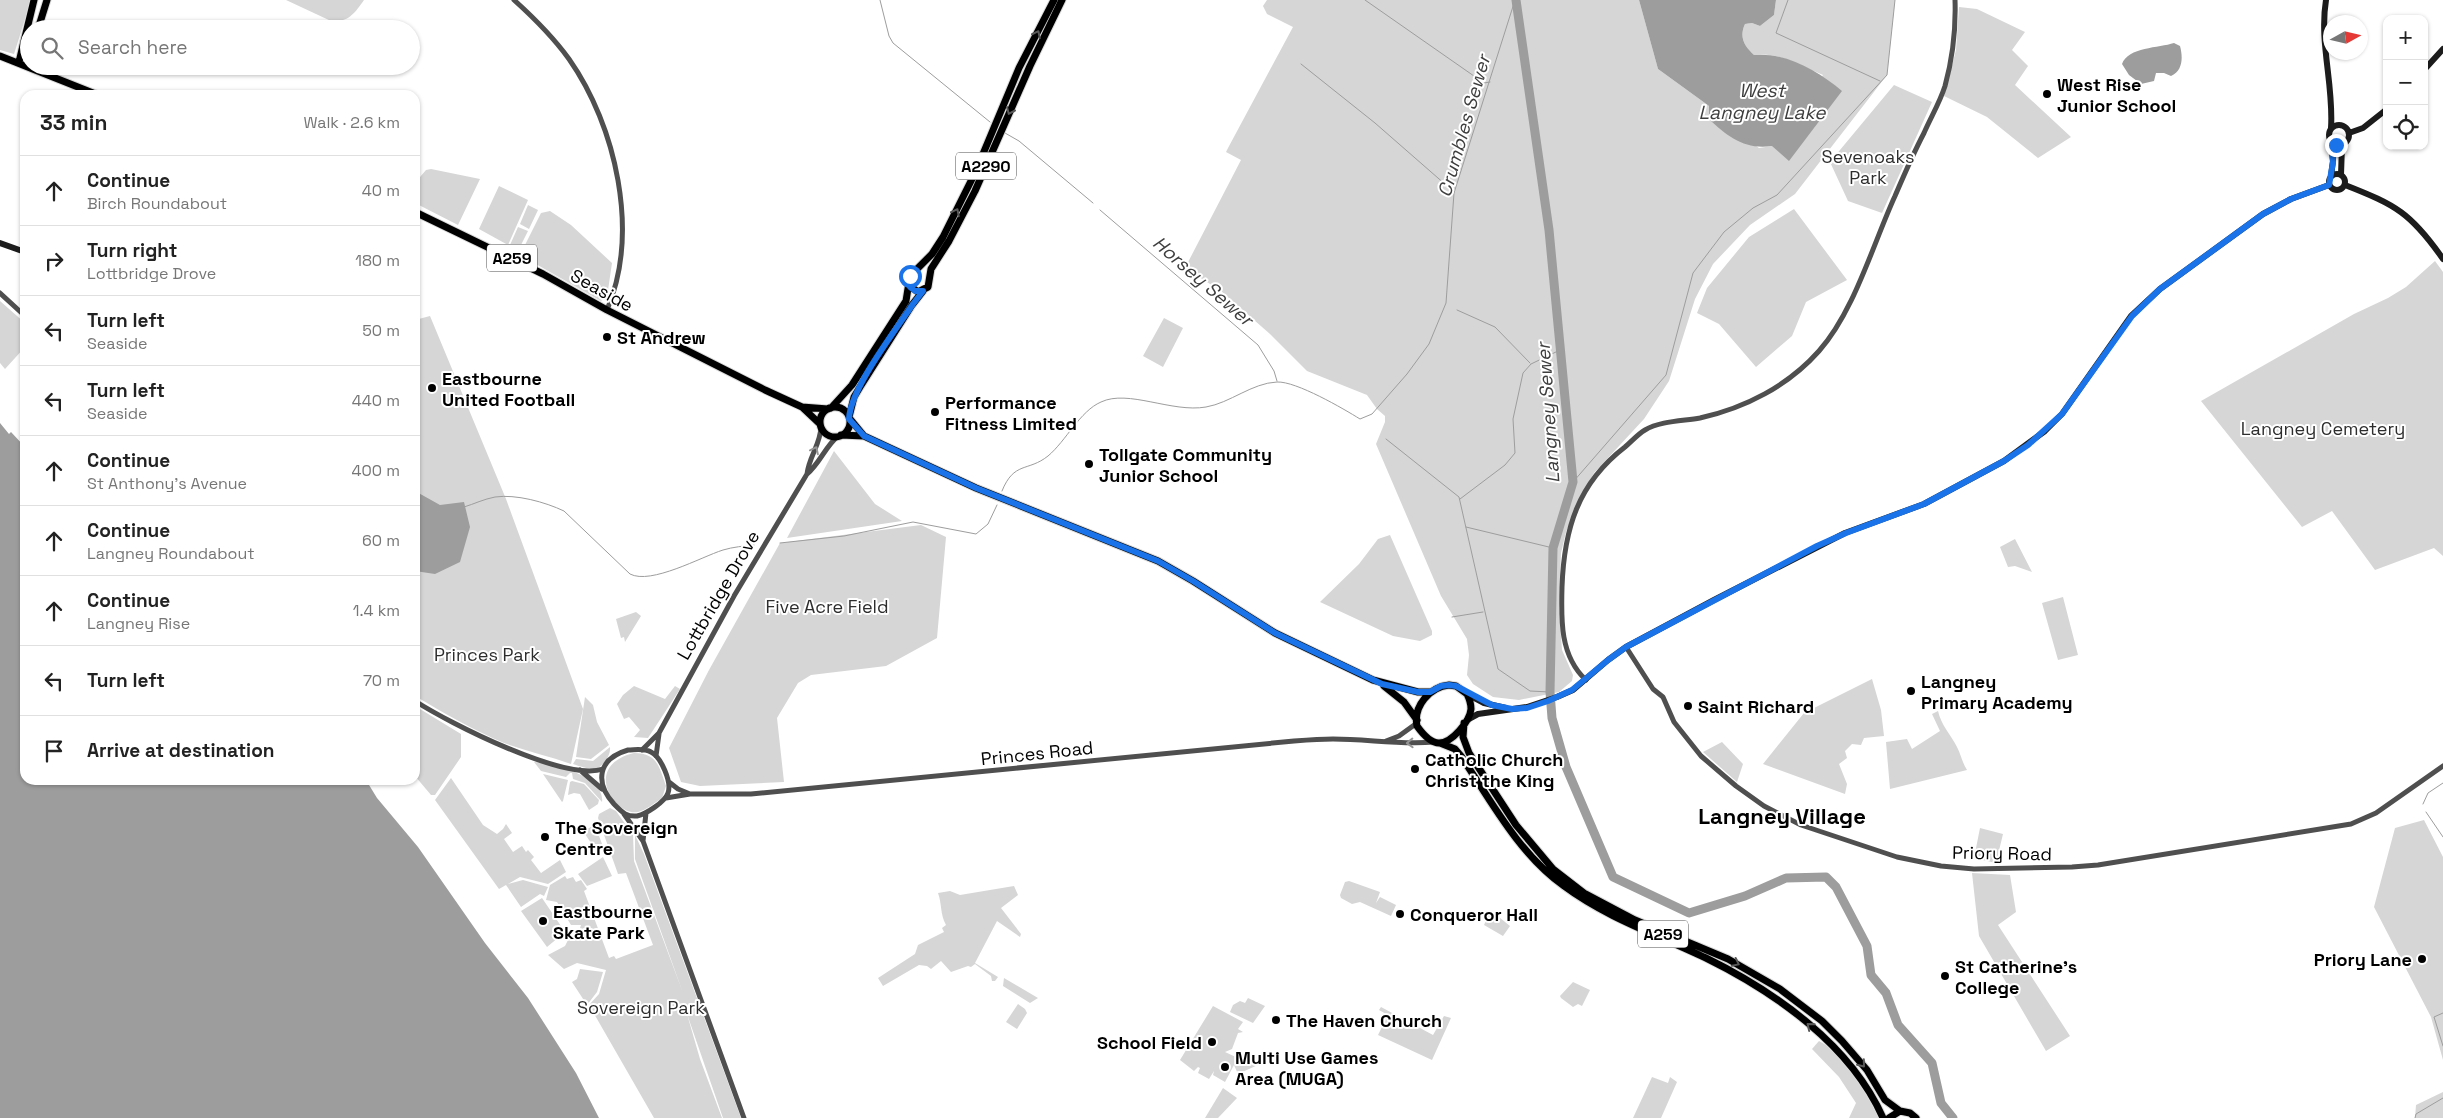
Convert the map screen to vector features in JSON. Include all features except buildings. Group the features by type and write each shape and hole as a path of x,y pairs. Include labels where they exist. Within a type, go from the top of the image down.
{"main road":[{"path":"29,20 34,0"},
{"path":"41,20 47,0"},
{"name":"A2290","path":"917,271 932,254 943,237 975,173 1020,68 1054,0"},
{"name":"A2290","path":"929,277 931,269 949,241 975,191 1030,66 1062,0"},
{"path":"2326,0 2324,17 2325,52 2332,107 2331,128 2328,135 2331,141 2333,162 2329,185"},
{"path":"2428,66 2443,49"},
{"path":"0,56 18,62 20,54"},
{"path":"53,75 87,90"},
{"path":"2332,107 2341,125 2349,133"},
{"path":"2349,133 2359,131 2383,112"},
{"path":"2331,128 2341,125"},
{"path":"2331,141 2336,145 2342,144 2348,139 2349,133"},
{"path":"2342,144 2342,175 2345,179 2345,185"},
{"path":"2331,176 2336,173 2342,175"},
{"path":"2329,185 2333,189 2338,190 2345,185"},
{"path":"1382,684 1404,702 1417,721 1421,732 1437,742 1450,738 1465,722 1478,714 1527,708 1557,697 1586,680 1626,647 1817,546 1846,533 1924,504 2020,450 2045,431 2062,414 2132,316 2160,289 2263,214 2291,199 2329,185"},
{"path":"2345,185 2375,196 2408,216 2422,229 2443,259"},
{"name":"Seaside","path":"420,214 543,274 607,310 802,407 821,425"},
{"path":"0,243 20,250"},
{"path":"839,436 848,428 854,397 913,304 929,284 929,277 924,272 917,271 910,276 906,301 852,385 822,414 821,425 829,435 839,436 864,436"},
{"path":"909,284 915,291 923,291"},
{"name":"Seaside","path":"802,407 829,408"},
{"path":"829,408 842,408 864,436 983,492 1162,563 1275,633 1382,684 1418,692 1430,692"},
{"path":"1417,721 1421,705 1430,692 1441,686 1456,686 1467,694 1492,705 1512,709"},
{"path":"1465,722 1471,708 1467,694"},
{"name":"A259","path":"1465,722 1463,737 1469,753 1516,825 1553,869 1584,893 1634,920 1728,959 1780,989 1824,1022 1867,1070 1885,1100 1900,1111"},
{"name":"A259","path":"1437,742 1455,749 1461,756 1501,817 1548,874 1576,894 1644,932 1729,970 1773,997 1812,1028 1845,1060 1863,1083 1883,1118"},
{"path":"1889,1118 1900,1111 1910,1113 1916,1118"}],"street":[{"path":"514,0 546,31 582,78 595,105 614,159 619,187 621,240 614,291 607,310"},
{"path":"1586,680 1568,658 1564,644 1562,603 1563,553 1567,534 1580,500 1594,477 1617,452 1646,430 1742,406 1796,373 1819,351 1837,327 1938,105 1954,52 1955,0"},
{"path":"0,293 20,311"},
{"name":"Lottbridge Drove","path":"807,474 808,464 819,444 821,425"},
{"name":"Lottbridge Drove","path":"642,750 659,733 734,596 807,474 814,468 827,447 839,436"},
{"name":"Priory Road","path":"1626,647 1653,689 1663,697 1674,722 1701,756 1736,786 1764,806 1801,825 1855,844 1897,857 1940,866 1980,870 2098,865 2351,824 2376,813 2443,766"},
{"path":"420,703 473,734 526,756 579,770 594,771 603,769 618,754 642,750 656,756 668,781 669,792 666,798 638,816 624,814"},
{"name":"Princes Road","path":"1386,741 1399,736 1417,721"},
{"name":"Lottbridge Drove","path":"656,756 659,733"},
{"name":"Princes Road","path":"666,798 690,794 761,793 1294,741 1333,739 1386,741 1406,744 1437,742"},
{"path":"602,788 603,769"},
{"path":"579,770 602,788 643,841 744,1118"},
{"name":"Princes Road","path":"668,781 678,789 690,794"},
{"path":"643,841 646,812"}],"green space":[{"path":"0,0 31,0 25,20 20,20 20,35 14,54 0,50"},
{"path":"286,0 364,0 347,19 329,20"},
{"path":"1267,0 1639,0 1658,69 1709,106 1710,113 1759,148 1772,146 1823,75 1781,57 1754,55 1744,41 1742,33 1745,24 1752,23 1760,26 1774,15 1776,0 1895,0 1887,75 1795,194 1750,225 1713,264 1695,299 1669,381 1644,419 1594,473 1580,498 1566,532 1561,553 1559,609 1562,650 1573,675 1572,681 1559,692 1519,700 1493,697 1473,684 1467,675 1469,655 1467,639 1441,596 1376,444 1385,422 1385,416 1377,409 1367,395 1307,371 1270,334 1221,291 1185,268 1241,160 1226,152 1293,27 1267,14 1263,6"},
{"path":"1959,7 1977,9 2025,32 2012,50 2028,66 2015,85 2071,137 2038,158 1987,117 1944,96 1956,50"},
{"name":"Sevenoaks Park","path":"1894,85 1932,102 1882,213 1848,201 1830,162"},
{"path":"431,169 480,179 458,225 420,206 420,177 426,170"},
{"path":"499,186 528,200 508,245 479,229"},
{"path":"528,205 538,210 529,229 520,224"},
{"path":"1794,209 1847,280 1806,302 1792,336 1756,367 1719,324 1697,313 1707,288 1749,237"},
{"path":"550,211 571,225 612,263 607,297 601,301 520,255 541,213"},
{"path":"518,227 528,231 519,249 510,245"},
{"name":"Langney Cemetery","path":"2435,261 2443,272 2443,556 2434,548 2375,570 2332,511 2302,527 2201,401 2354,314 2388,298 2406,287"},
{"path":"0,301 20,319 20,352 5,369 0,363"},
{"name":"Princes Park","path":"430,316 506,499 583,709 571,764 504,743 470,727 420,699 420,319"},
{"path":"1164,318 1183,328 1163,367 1143,356"},
{"path":"834,451 875,504 902,521 787,538"},
{"name":"Five Acre Field","path":"921,525 946,537 937,638 886,666 811,675 798,683 777,718 784,782 700,786 681,782 669,748 709,670 780,543"},
{"path":"1390,535 1432,631 1432,635 1420,641 1393,636 1320,602 1359,564 1378,539"},
{"path":"2015,539 2032,572 2015,566 2008,567 2000,547"},
{"path":"2063,597 2078,655 2058,660 2042,603"},
{"path":"636,612 641,616 625,642 624,637 621,638 616,619"},
{"path":"1872,679 1881,710 1884,736 1864,738 1861,745 1852,744 1845,751 1847,758 1839,764 1847,784 1845,794 1763,764 1804,713"},
{"path":"634,686 665,699 675,686 680,689 648,738 634,737 640,730 629,717 624,719 617,704 623,695"},
{"path":"585,697 593,705 597,722 609,745 591,759 576,757"},
{"path":"420,709 461,734 461,757 435,795 431,795 420,782"},
{"path":"1938,711 1941,721 1957,747 1967,770 1890,789 1886,742 1907,739 1912,749 1940,731 1932,714"},
{"path":"1722,742 1743,764 1737,782 1703,752"},
{"path":"610,747 606,761 597,768 573,764 576,759 593,761"},
{"path":"634,753 648,755 656,762 666,786 662,798 638,812 620,807 608,789 606,779 609,768 618,759"},
{"path":"534,762 564,768 587,778 596,785 601,793 602,802 585,783 573,779 572,773 566,777 541,771"},
{"path":"543,774 568,780 562,802"},
{"path":"451,778 483,825 497,834 506,824 512,833 504,839 513,852 522,846 526,852 528,850 534,857 531,860 541,873 560,860 566,872 548,884 520,877 508,884 523,880 548,887 544,896 540,894 521,907 506,885 499,889 435,800"},
{"path":"570,782 584,784 599,800 598,804 589,810 580,794 568,795"},
{"name":"Sovereign Park","path":"610,808 616,811 633,835 634,861 683,993 635,859 635,835 644,854 741,1118 723,1118 687,1014 700,1059 722,1118 654,1118 589,1005 599,994 606,970 577,963 564,969 548,955 565,946 570,936 577,938 581,925 571,925 557,902 546,900 550,885 565,876 567,879 573,877 576,882 581,880 587,889 584,891 609,958 614,956 616,959 653,945 626,873 618,874 598,818 599,814"},
{"name":"Priory Lane","path":"2424,820 2443,857 2443,1060 2431,1017 2374,907 2395,828"},
{"path":"595,825 602,844 598,850 595,849 585,834 585,830"},
{"path":"1980,828 2003,834 1996,863 1974,858"},
{"path":"603,857 612,876 587,886 578,874"},
{"path":"1972,873 2010,875 2016,912 1998,925 2070,1036 2046,1051 1979,936"},
{"path":"1349,881 1380,892 1376,903 1380,897 1396,905 1391,916 1360,902 1352,904 1341,898 1340,895 1345,882"},
{"path":"1014,886 1018,895 1001,908 1021,934 1020,937 997,921 975,963 998,977 995,981 992,981 991,976 975,964 971,967 968,966 951,972 941,961 931,969 927,966 919,965 883,986 878,978 915,954 918,945 944,932 942,928 946,925 938,893 950,891 960,895"},
{"name":"Eastbourne Skate Park","path":"542,898 565,932 547,947 521,911"},
{"path":"1494,913 1510,926 1503,936 1484,925 1489,914"},
{"path":"580,969 603,972 597,992 587,1005 572,982 577,979"},
{"path":"1004,978 1038,998 1030,1003 1003,986"},
{"path":"1573,982 1590,990 1582,1006 1578,1004 1573,1007 1560,996"},
{"path":"1248,998 1265,1006 1253,1023 1230,1012 1233,1005 1240,1001 1245,1003"},
{"path":"1018,1004 1027,1013 1017,1029 1006,1022"},
{"name":"School Field","path":"1213,1006 1243,1022 1238,1029 1243,1032 1238,1033 1232,1049 1225,1052 1238,1058 1235,1065 1257,1055 1260,1064 1238,1074 1234,1065 1225,1082 1213,1075 1214,1071 1209,1079 1198,1073 1200,1068 1198,1067 1194,1071 1180,1060"},
{"path":"1381,1007 1433,1035 1444,1016 1451,1018 1432,1060 1378,1035 1388,1015 1379,1010"},
{"path":"1819,1041 1829,1047 1846,1064 1862,1086 1879,1118 1849,1118 1856,1103 1839,1077 1812,1049"},
{"path":"1652,1077 1668,1083 1670,1077 1677,1082 1661,1118 1633,1118"},
{"path":"1223,1088 1237,1098 1218,1118 1205,1118"},
{"path":"2443,1092 2443,1118 2415,1118 2416,1105"}],"water":[{"name":"West Langney Lake","path":"1639,0 1776,0 1774,15 1760,26 1752,23 1745,24 1742,33 1748,48 1754,55 1778,57 1801,64 1842,91 1789,161 1772,146 1753,146 1738,141 1730,137 1709,119 1709,106 1658,69"},
{"path":"2174,43 2180,46 2182,59 2178,71 2171,76 2164,73 2156,73 2154,81 2141,84 2129,75 2122,64 2125,58 2137,51"},
{"path":"0,423 9,434 11,432 20,442 20,785 369,785 377,798 418,847 485,943 528,998 576,1073 599,1118 0,1118"},
{"path":"420,494 440,505 464,502 470,527 460,562 435,574 420,572"}],"waterway":[{"name":"Horsey Sewer","path":"880,0 889,36 893,43 990,122"},
{"path":"1365,0 1484,83 1490,82"},
{"name":"Crumbles Sewer","path":"1002,491 1011,475 1022,468 1041,461 1055,450 1093,406 1112,399 1137,399 1179,407 1206,407 1224,402 1250,389 1277,382 1296,386 1360,419 1372,414 1407,374 1429,344 1446,303 1454,193 1515,0"},
{"name":"Langney Sewer","path":"1516,0 1549,230 1573,482 1553,548 1550,692 1552,718 1566,767 1613,877 1689,913 1745,896 1786,878 1826,877 1836,887 1867,946 1871,975 1886,993 1898,1025 1932,1063 1941,1103 1953,1118"},
{"path":"1788,0 1776,33 1880,81"},
{"path":"1573,482 1666,375 1693,273 1724,232 1753,208 1777,195 1887,75 1895,0"},
{"path":"1301,64 1375,123 1454,192"},
{"name":"Horsey Sewer","path":"1005,133 1019,141 1093,203"},
{"name":"Horsey Sewer","path":"1100,210 1258,345 1274,371 1277,381"},
{"path":"1457,310 1495,327 1530,363"},
{"path":"1460,499 1505,465 1515,453 1513,419 1523,373 1531,364 1560,350"},
{"path":"1386,439 1459,497 1498,669 1530,691 1550,692"},
{"name":"Crumbles Sewer","path":"464,507 503,496 539,502 564,511 630,574 639,576 663,573 723,550 754,545"},
{"name":"Crumbles Sewer","path":"780,543 844,536 913,522 976,534 988,524 997,505"},
{"path":"1466,527 1553,548"},
{"path":"1452,617 1483,612"},
{"path":"2423,804 2428,793 2443,783"},
{"path":"2426,812 2443,837"},
{"path":"2443,1013 2434,1017 2443,1046"},
{"path":"2415,1118 2416,1114 2443,1098"}],"place":[{"name":"West Rise Junior School","path":"2047,94"},
{"name":"St Andrew","path":"607,337"},
{"name":"Eastbourne United Football","path":"432,388"},
{"name":"Performance Fitness Limited","path":"935,412"},
{"name":"Tollgate Community Junior School","path":"1089,464"},
{"name":"Langney Primary Academy","path":"1911,691"},
{"name":"Saint Richard","path":"1688,706"},
{"name":"Catholic Church Christ the King","path":"1415,769"},
{"name":"The Sovereign Centre","path":"545,837"},
{"name":"Conqueror Hall","path":"1400,914"},
{"name":"Eastbourne Skate Park","path":"543,921"},
{"name":"Priory Lane","path":"2422,959"},
{"name":"St Catherine's College","path":"1945,976"},
{"name":"The Haven Church","path":"1276,1020"},
{"name":"School Field","path":"1212,1042"},
{"name":"Multi Use Games Area (MUGA)","path":"1225,1067"}],"district":[{"name":"Langney Village","path":"1782,816"}],"route":[{"path":"910,276 908,282 912,290 923,291 860,387 851,405 849,419 864,436 976,488 1158,561 1275,633 1382,684 1418,692 1430,692 1441,686 1456,686 1484,703 1512,709 1527,708 1572,690 1626,647 1817,546 1846,533 1924,504 2004,461 2028,445 2062,414 2132,316 2160,289 2263,214 2291,199 2329,185 2328,180 2331,176 2333,162 2331,141 2336,145"}]}
